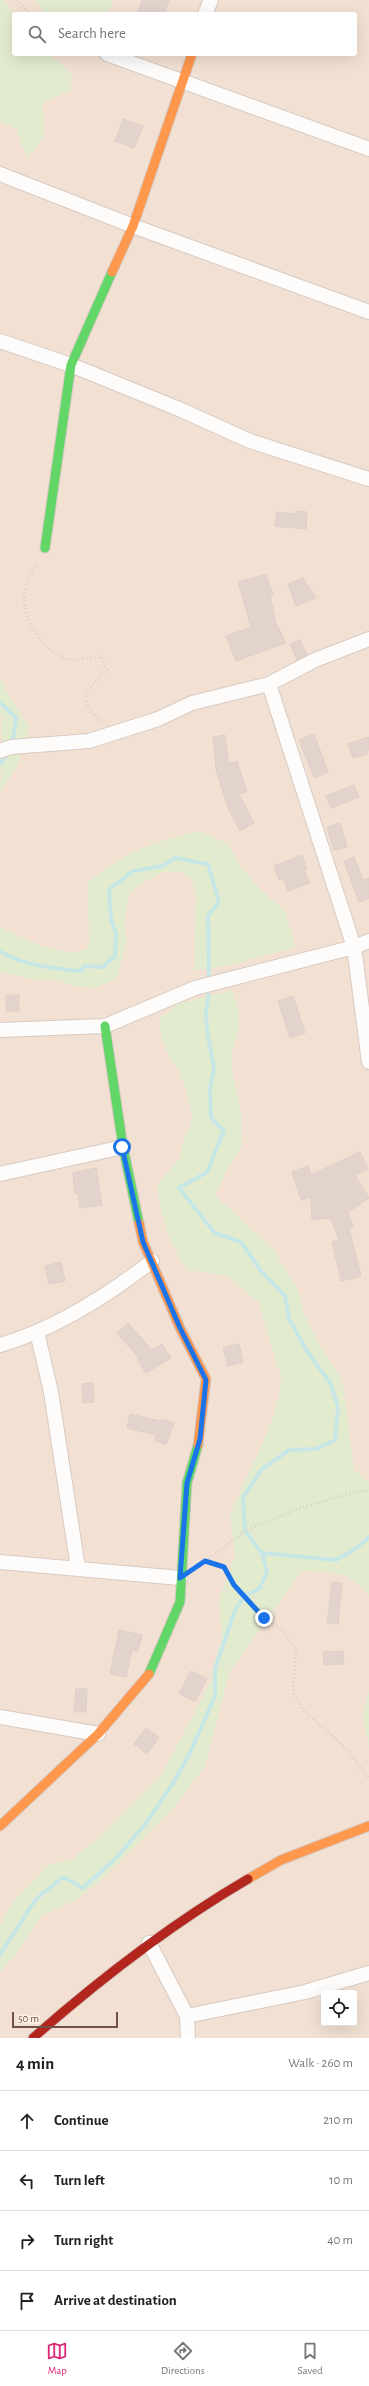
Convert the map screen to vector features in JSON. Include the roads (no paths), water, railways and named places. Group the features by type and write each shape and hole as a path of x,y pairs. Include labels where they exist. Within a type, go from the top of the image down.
{"street":[{"path":"206,12 211,0"},
{"path":"112,56 183,83 369,149"},
{"path":"45,548 71,365 133,226 191,56"},
{"path":"0,174 133,226 369,312"},
{"path":"0,341 71,365 179,409 250,441 369,479"},
{"path":"0,751 11,747 89,741 158,718 199,700 269,684 315,660 369,639"},
{"path":"269,684 354,947 369,1062"},
{"path":"0,1030 105,1026 195,988 354,947 369,941"},
{"path":"0,1826 98,1734 147,1678 180,1602 180,1578 187,1483 200,1439 206,1380 180,1328 143,1242 122,1147 105,1026"},
{"path":"0,1174 122,1147"},
{"path":"0,1345 37,1332 114,1291 152,1261"},
{"path":"37,1332 52,1399 78,1568"},
{"path":"0,1562 180,1578"},
{"path":"0,1716 98,1734"},
{"path":"33,2038 84,1994 149,1943 198,1908 281,1860 369,1826"},
{"path":"149,1943 187,2016 188,2038"},
{"path":"187,2016 305,1992 369,1973"}],"waterway":[{"path":"0,703 16,718 12,745"},
{"path":"0,764 8,753"},
{"path":"0,951 17,960 50,967 81,971 84,966 103,967 115,956 116,933 111,919 109,890 133,871 162,866 175,858 208,864 219,902 208,916 209,963 208,1000 206,1009 207,1031 214,1068 210,1089 211,1118 224,1131 207,1172 179,1188 215,1233 241,1242 261,1271 285,1296 289,1319 307,1351 331,1384 338,1407 335,1440 316,1449 289,1450 262,1469 243,1497 245,1531 262,1553 336,1560 354,1550 369,1537"},
{"path":"0,1955 35,1900 63,1877 83,1888 117,1857 147,1822 172,1785 189,1755 215,1696 215,1669 235,1610 245,1596 260,1588 267,1571 262,1553"}]}
